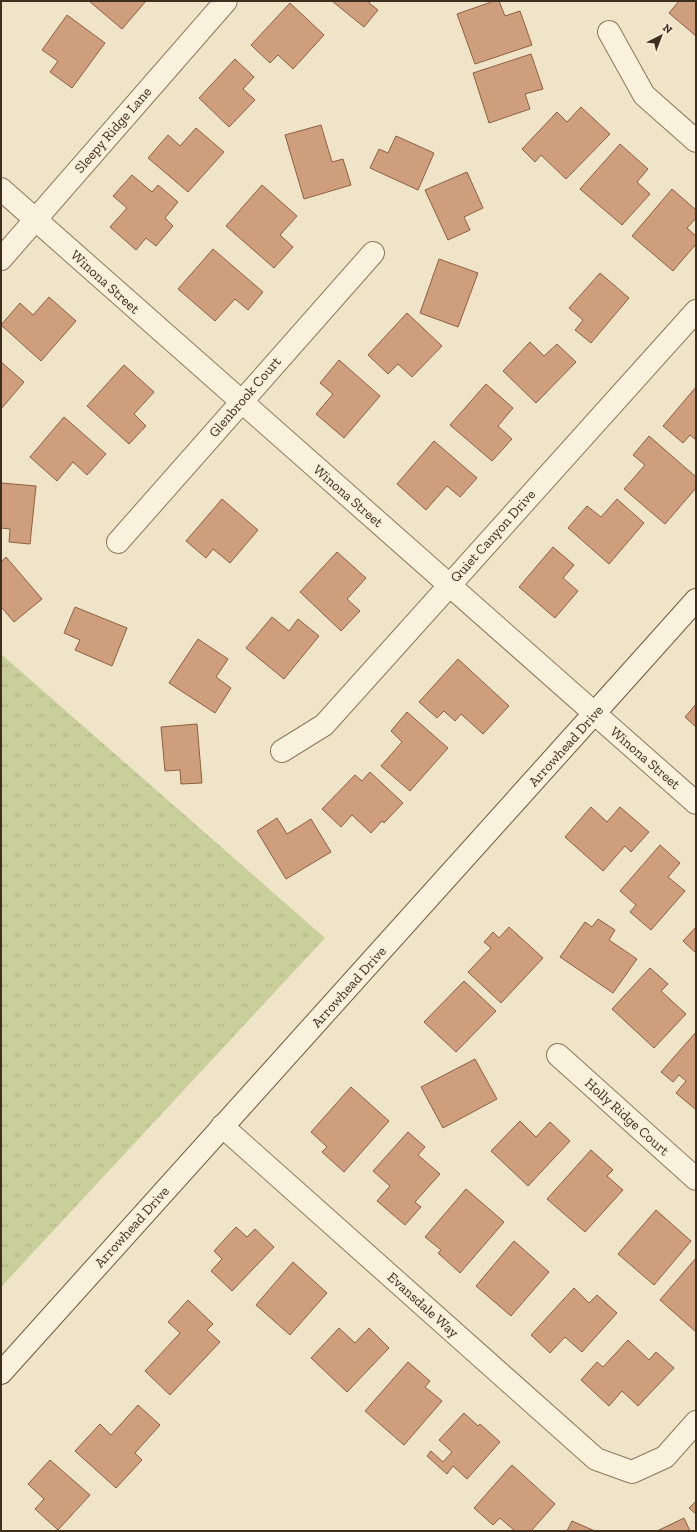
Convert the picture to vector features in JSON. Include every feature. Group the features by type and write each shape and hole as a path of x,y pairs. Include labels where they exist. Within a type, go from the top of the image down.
{"street":[{"name":"Sleepy Ridge Lane","path":"1,259 226,1"},
{"path":"609,32 644,95 696,141"},
{"name":"Winona Street","path":"1,189 696,803"},
{"name":"Glenbrook Court","path":"118,542 372,253"},
{"name":"Quiet Canyon Drive","path":"282,751 324,725 696,311"},
{"name":"Arrowhead Drive","path":"1,1373 696,600"},
{"name":"Holly Ridge Court","path":"558,1055 696,1179"},
{"name":"Evansdale Way","path":"222,1126 596,1459 632,1472 665,1457 696,1422"}],"green space":[{"path":"1,654 325,938 1,1287"}],"building":[{"path":"89,1 146,1 122,29"},
{"path":"332,1 371,1 369,3 378,10 364,27"},
{"path":"494,1 499,1 505,16 520,11 532,45 475,64 457,14"},
{"path":"679,1 696,1 696,36 669,13"},
{"path":"290,3 324,35 293,69 278,55 270,63 251,45"},
{"path":"67,15 105,43 72,88 50,72 58,61 42,50"},
{"path":"531,54 543,89 525,94 530,109 489,123 473,73"},
{"path":"235,59 254,77 243,89 255,100 229,127 199,98"},
{"path":"581,107 610,134 566,179 541,155 535,162 522,149 557,112 567,122"},
{"path":"321,125 332,162 343,159 351,185 304,199 285,135"},
{"path":"196,128 224,152 188,192 148,158 168,135 180,146"},
{"path":"396,136 434,153 418,190 370,168 379,149 388,153"},
{"path":"620,144 648,169 637,182 650,194 622,225 580,189"},
{"path":"467,172 483,208 464,217 470,230 448,240 425,190"},
{"path":"132,175 152,192 158,185 178,202 165,218 173,226 156,246 146,238 136,250 110,227 127,208 113,196"},
{"path":"262,185 297,216 280,235 293,247 274,268 226,226"},
{"path":"672,189 696,210 696,218 687,228 696,236 696,244 673,271 632,236"},
{"path":"213,249 263,292 248,310 235,299 215,321 178,289"},
{"path":"439,259 478,273 458,327 420,313"},
{"path":"600,273 629,298 591,343 575,330 583,320 569,308"},
{"path":"49,297 76,321 41,361 1,325 20,303 33,315"},
{"path":"407,313 442,346 412,377 398,364 388,374 368,355"},
{"path":"530,342 544,356 557,344 576,362 536,403 503,371"},
{"path":"339,360 380,396 344,438 316,414 333,394 320,383"},
{"path":"1,362 24,382 1,409"},
{"path":"124,365 154,392 134,414 146,426 129,444 87,406"},
{"path":"486,384 513,408 498,426 512,439 492,461 450,425"},
{"path":"696,387 696,440 690,435 683,443 663,426"},
{"path":"64,417 106,454 87,475 73,462 57,481 30,457"},
{"path":"649,436 696,477 696,488 665,524 624,489 645,465 633,455"},
{"path":"434,441 477,478 460,497 447,486 426,510 397,484"},
{"path":"1,483 36,486 30,544 9,542 10,529 1,528"},
{"path":"222,499 258,530 230,563 213,549 206,558 186,541"},
{"path":"617,499 644,523 609,564 568,528 587,506 601,517"},
{"path":"553,547 574,565 563,578 578,591 555,618 519,587"},
{"path":"337,552 366,578 347,599 360,611 341,631 300,592"},
{"path":"6,557 42,599 14,622 2,608 1,609 1,562"},
{"path":"75,607 127,628 112,666 75,650 80,640 64,633"},
{"path":"272,617 289,631 298,619 319,636 284,679 246,648"},
{"path":"198,639 228,659 216,677 231,688 215,713 169,683"},
{"path":"458,659 509,706 483,734 461,714 455,721 444,711 437,718 419,702"},
{"path":"696,704 696,727 685,717"},
{"path":"407,712 448,748 410,791 381,766 402,742 391,731"},
{"path":"197,724 202,783 181,784 180,770 165,771 161,727"},
{"path":"370,772 403,803 384,823 382,821 371,833 352,815 341,827 322,809 355,775 362,781"},
{"path":"591,807 607,822 620,807 649,832 631,852 625,846 603,871 565,837"},
{"path":"277,818 287,834 311,819 331,852 286,879 257,831"},
{"path":"660,845 680,863 668,877 685,891 651,930 630,912 636,905 620,891"},
{"path":"598,919 615,930 609,940 637,959 613,993 560,957 585,922 592,927"},
{"path":"509,927 543,958 501,1003 468,972 491,948 484,942 493,932 499,938"},
{"path":"696,927 696,953 683,941"},
{"path":"650,968 668,984 661,991 686,1014 654,1048 612,1009"},
{"path":"464,981 496,1011 456,1052 424,1022"},
{"path":"696,1032 695,1109 676,1093 686,1081 679,1075 673,1082 661,1072"},
{"path":"475,1059 497,1099 443,1128 421,1087"},
{"path":"351,1087 389,1121 344,1172 322,1152 327,1147 311,1132"},
{"path":"520,1121 536,1137 550,1122 570,1141 528,1186 491,1151"},
{"path":"408,1132 425,1147 418,1155 440,1174 415,1202 421,1207 405,1225 377,1201 390,1186 373,1171"},
{"path":"591,1150 613,1170 607,1176 623,1190 585,1232 547,1199"},
{"path":"466,1189 504,1222 460,1273 438,1253 441,1250 425,1237"},
{"path":"656,1210 691,1241 654,1285 618,1254"},
{"path":"236,1227 247,1237 255,1229 274,1247 232,1291 211,1271 222,1259 214,1251"},
{"path":"514,1241 549,1272 511,1316 476,1286"},
{"path":"696,1258 696,1332 660,1300"},
{"path":"293,1262 327,1293 290,1335 256,1305"},
{"path":"574,1288 589,1303 597,1295 617,1313 582,1352 565,1337 550,1353 531,1335"},
{"path":"188,1300 213,1324 207,1330 220,1342 170,1395 145,1371 180,1333 168,1322"},
{"path":"339,1328 355,1343 369,1328 389,1348 347,1392 311,1358"},
{"path":"628,1340 649,1360 656,1352 674,1368 638,1406 622,1391 609,1406 581,1380 597,1362 603,1367"},
{"path":"408,1362 430,1381 425,1387 442,1401 404,1445 365,1411"},
{"path":"138,1405 160,1425 135,1453 142,1460 116,1488 75,1451 100,1424 111,1435"},
{"path":"464,1413 478,1426 480,1424 500,1442 467,1479 453,1466 447,1474 427,1456 431,1451 443,1462 452,1452 439,1440"},
{"path":"50,1460 90,1495 58,1530 35,1509 44,1499 28,1484"},
{"path":"512,1465 555,1504 531,1531 515,1531 500,1518 493,1525 474,1508"},
{"path":"696,1501 696,1514 689,1508"},
{"path":"684,1518 690,1531 657,1531"},
{"path":"572,1521 595,1531 567,1531"}]}
